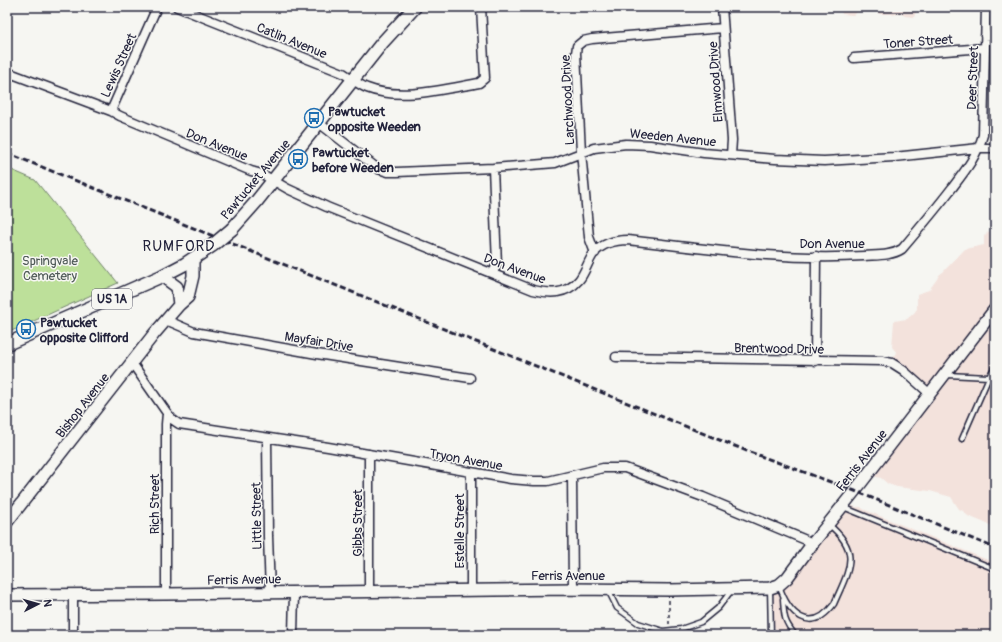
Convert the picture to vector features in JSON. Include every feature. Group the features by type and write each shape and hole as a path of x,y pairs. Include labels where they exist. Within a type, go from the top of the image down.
{"main road":[{"name":"Pawtucket Avenue","path":"7,344 162,276 193,260 213,245 232,229 250,210 393,30 415,7"}],"street":[{"name":"Lewis Street","path":"111,111 157,7"},
{"name":"Catlin Avenue","path":"177,7 344,73 367,88 387,93 413,94 479,83 485,78 481,7"},
{"name":"Elmwood Drive","path":"722,7 732,140 731,155"},
{"name":"Deer Street","path":"979,148 983,135 986,7"},
{"name":"Larchwood Drive","path":"595,253 589,237 582,152 576,53 577,46 583,41 592,39 723,28"},
{"path":"985,36 995,36"},
{"name":"Toner Street","path":"854,58 984,48"},
{"name":"Don Avenue","path":"7,72 111,111 222,159 262,174 327,207 533,290 544,293 556,293 568,290 578,281 595,253 605,245 616,240 628,240 752,254 843,257 889,254 897,252 943,200 972,163 979,148"},
{"name":"Weeden Avenue","path":"319,123 378,168 388,172 493,168 555,162 594,148 626,144 650,145 731,155 796,160 855,160 979,148 995,148"},
{"path":"493,168 497,264 493,273"},
{"path":"815,361 816,256"},
{"name":"Bishop Avenue","path":"7,522 166,320 188,297 193,276 193,260"},
{"path":"162,276 177,287 179,305"},
{"name":"Ferris Avenue","path":"7,595 573,589 669,590 732,589 774,586 787,578 812,543 842,507 994,312"},
{"name":"Mayfair Drive","path":"166,320 194,332 317,354 470,378"},
{"name":"Brentwood Drive","path":"616,357 892,363 903,370 930,394"},
{"name":"Tryon Avenue","path":"132,363 167,413 179,424 369,454 511,479 548,481 603,468 625,468 703,497 812,543"},
{"name":"Rich Street","path":"166,594 167,413"},
{"name":"Little Street","path":"267,438 270,593"},
{"name":"Gibbs Street","path":"369,454 369,592"},
{"name":"Estelle Street","path":"471,472 471,590"},
{"path":"572,476 573,589"},
{"path":"294,593 294,635"},
{"path":"73,595 73,635"}],"lane":[{"path":"962,439 995,366"},
{"path":"945,375 989,377"},
{"path":"842,507 995,569"},
{"path":"774,586 794,614 801,618 808,619 821,616 834,604 848,571 850,557 842,538 828,524"},
{"path":"771,635 774,586"},
{"path":"608,590 617,608 638,623 663,631 682,629 701,622 718,608 732,589"},
{"path":"783,599 784,617 795,635"}],"path":[{"path":"669,590 669,630"}],"shaded area":[{"path":"783,7 795,7 784,9"},
{"path":"795,7 876,7 857,12 853,15 842,14 841,10 837,11"},
{"path":"876,7 924,7 925,13 916,12 914,17 905,16 901,13 893,15 879,14"},
{"path":"995,217 995,229 993,222"},
{"path":"995,229 995,527 968,516 959,509 951,497 930,491 897,487 888,484 881,478 867,475 926,394 893,366 894,357 897,353 892,347 894,321 907,319 914,313 917,309 917,294 929,290 939,275 965,249 984,245 984,236 988,232"},
{"path":"842,503 861,507 995,563 995,635 778,634 774,626 770,602 774,598 769,595 752,595 748,592 772,584 781,576"}],"green space":[{"name":"Springvale Cemetery","path":"7,168 35,180 118,283 7,333"}],"railway":[{"path":"7,153 747,451 855,491 995,548"}],"place":[{"name":"Pawtucket opposite Weeden","path":"314,118"},
{"name":"Pawtucket before Weeden","path":"298,159"},
{"name":"Pawtucket opposite Clifford","path":"26,329"}],"district":[{"name":"RUMFORD","path":"179,246"}]}
